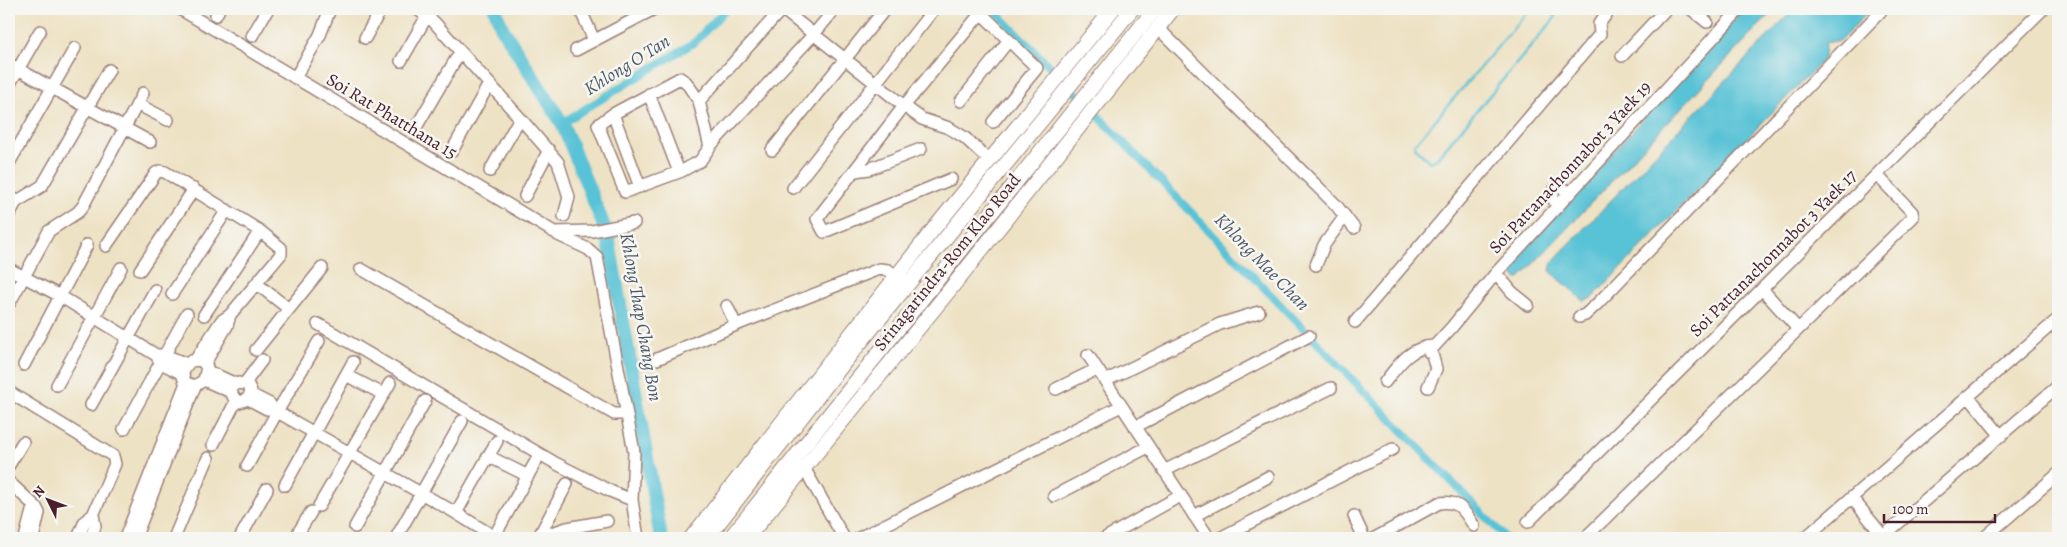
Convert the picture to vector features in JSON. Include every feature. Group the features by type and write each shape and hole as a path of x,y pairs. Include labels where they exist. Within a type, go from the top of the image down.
{"main road":[{"name":"Srinagarindra-Rom Klao Road","path":"691,538 896,276 1113,9"},
{"name":"Srinagarindra-Rom Klao Road","path":"707,538 847,359 1132,9"},
{"name":"Srinagarindra-Rom Klao Road","path":"730,538 1155,9"},
{"name":"Srinagarindra-Rom Klao Road","path":"747,538 948,292 1173,9"},
{"path":"847,359 908,261"},
{"path":"854,382 948,292"}],"street":[{"path":"252,36 268,9"},
{"path":"366,38 381,9"},
{"path":"417,9 427,16 558,162 569,198 564,216"},
{"path":"580,9 594,40"},
{"path":"576,50 654,9"},
{"path":"699,101 782,9 904,106 922,118 949,128 964,138 989,160"},
{"path":"710,147 699,101 682,78 613,114 598,125 625,192 679,172 700,160 835,9"},
{"path":"772,150 886,9"},
{"path":"793,188 934,9"},
{"path":"1355,322 1600,34 1599,24 1610,9"},
{"path":"1622,56 1666,9"},
{"path":"1691,9 1707,22"},
{"name":"Soi Pattanachonnabot 3 Yaek 19","path":"1431,349 1496,273 1740,9"},
{"path":"1579,317 1586,315 1598,303 1883,9"},
{"name":"Soi Pattanachonnabot 3 Yaek 17","path":"1528,522 2043,9"},
{"name":"Soi Rat Phatthana 15","path":"186,10 293,77 554,232 588,249 597,257 634,452 632,500 638,538"},
{"path":"293,77 313,32 329,11"},
{"path":"951,179 824,232 818,219 904,106 981,13 1037,68 993,122"},
{"path":"401,61 427,16"},
{"path":"1158,28 1336,204 1354,228"},
{"path":"9,85 13,67 40,31"},
{"path":"961,101 1009,40"},
{"path":"9,162 75,48"},
{"path":"415,128 460,52"},
{"path":"13,67 150,142"},
{"path":"9,215 16,202 42,186 109,70"},
{"path":"452,151 489,84"},
{"path":"9,304 23,276 50,232 78,212 83,206 143,93"},
{"path":"649,94 679,172"},
{"path":"137,104 168,120"},
{"path":"613,114 640,187"},
{"path":"490,171 520,118"},
{"path":"855,171 869,169 920,149"},
{"path":"525,196 549,150"},
{"path":"106,246 160,171 194,189 260,231 281,247 282,250 230,316 221,321 195,372 132,538"},
{"path":"1589,534 1913,217 1912,212 1877,175"},
{"path":"140,270 194,189"},
{"path":"172,294 227,210"},
{"path":"1316,265 1324,245 1345,216"},
{"path":"554,232 592,231 634,223"},
{"path":"204,315 260,231"},
{"path":"24,365 88,246"},
{"path":"57,385 121,268"},
{"path":"213,445 259,355 289,309 322,268"},
{"path":"9,269 60,296 160,358 270,404 274,410 456,513 495,538 536,461"},
{"path":"361,269 614,414 626,414"},
{"path":"657,359 736,325 879,269 888,270 896,276"},
{"path":"1496,273 1512,292 1528,305"},
{"path":"257,284 289,309"},
{"path":"91,405 155,290"},
{"path":"1762,290 1798,329"},
{"path":"728,306 736,325"},
{"path":"1154,352 1220,324 1259,312"},
{"path":"124,429 160,358 187,314"},
{"path":"1805,538 2058,319"},
{"path":"1105,381 1154,352 1211,322"},
{"path":"318,324 557,464 632,500"},
{"path":"1135,427 1308,336"},
{"path":"248,466 274,410 318,341"},
{"path":"1385,382 1404,359 1425,346 1431,349 1436,369 1428,387"},
{"path":"1088,355 1209,538"},
{"path":"285,485 353,362"},
{"path":"1056,390 1097,369"},
{"path":"346,375 383,394"},
{"path":"295,538 350,453 390,383"},
{"path":"1852,498 1882,537 2058,386"},
{"path":"1164,471 1331,388"},
{"path":"9,392 113,456 115,464 93,515 85,521 78,538"},
{"path":"1969,397 2001,436"},
{"path":"355,527 425,401"},
{"path":"859,538 1121,406"},
{"path":"396,538 462,421"},
{"path":"456,513 497,441"},
{"path":"9,465 23,442"},
{"path":"1054,496 1148,447"},
{"path":"1220,538 1393,449"},
{"path":"488,456 528,476"},
{"path":"174,538 208,458"},
{"path":"804,468 844,538"},
{"path":"1984,538 2058,474"},
{"path":"1194,516 1268,477"},
{"path":"9,482 36,507 39,513 33,538"},
{"path":"537,538 567,484"},
{"path":"240,538 267,489"},
{"path":"1105,538 1180,496"},
{"path":"1375,538 1439,504 1448,502 1457,504 1474,526"},
{"path":"25,538 32,512 36,507"},
{"path":"91,538 95,526 93,515"},
{"path":"1354,516 1364,538"},
{"path":"537,538 567,528 607,521"}],"water":[{"path":"1744,9 1775,9 1518,280 1507,268"},
{"path":"1794,9 1871,9 1841,40 1825,43 1824,59 1592,298 1584,301 1550,271 1552,262"}],"waterway":[{"name":"Khlong Thap Chang Bon","path":"495,9 502,28 562,123 608,236 661,538"},
{"name":"Khlong O Tan","path":"562,123 695,42 726,9"},
{"name":"Khlong Mae Chan","path":"993,9 1060,77"},
{"path":"1530,9 1414,145 1430,162 1435,160 1555,18 1555,14 1548,9"},
{"name":"Khlong Mae Chan","path":"1068,85 1506,538"}]}
